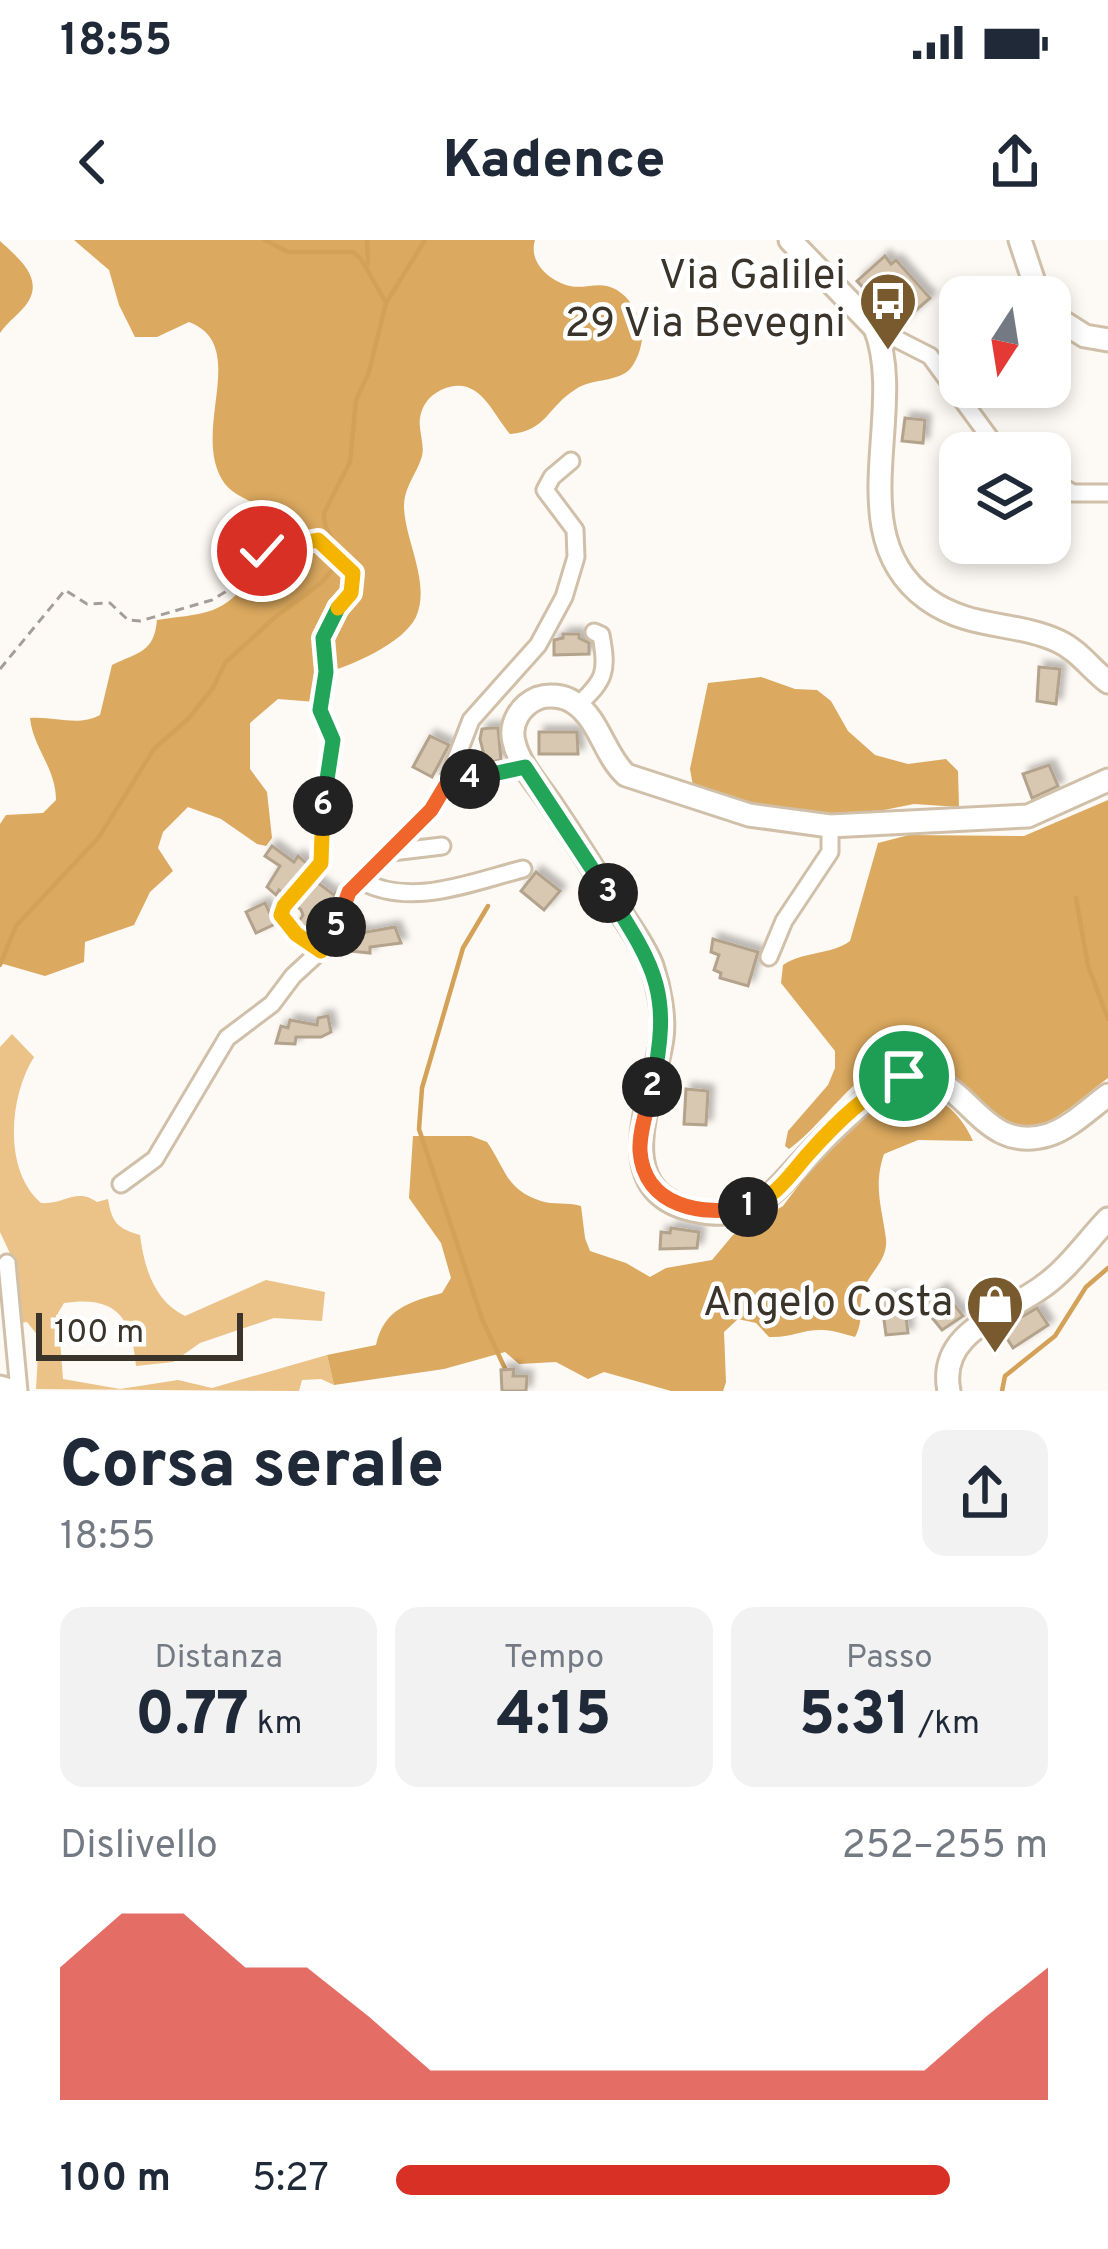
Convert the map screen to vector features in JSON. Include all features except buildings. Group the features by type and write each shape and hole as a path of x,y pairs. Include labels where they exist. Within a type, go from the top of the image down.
{"main road":[{"path":"790,240 875,328 887,373 879,501 886,535 901,569 919,592 942,608 980,624 1054,639 1108,682"},
{"path":"1020,240 1032,276"},
{"path":"1071,327 1085,336 1108,340"},
{"path":"1108,780 1028,816 830,826 749,814 626,775 578,705 548,696 520,711 512,732 525,767 652,966 663,1032 640,1146 644,1173 660,1194 689,1209 720,1213 754,1205 778,1192 811,1151 880,1086 904,1076 933,1078 954,1090 991,1129 1018,1138 1049,1135 1108,1095"},
{"path":"949,1391 947,1364 967,1334 1046,1286 1108,1219"}],"street":[{"path":"875,328 930,356 986,432"},
{"path":"121,1184 155,1160 227,1038 272,1004 331,941 349,892 431,810 471,720 538,645 572,578 575,530 544,490 571,461"},
{"path":"1071,492 1108,493"},
{"path":"578,705 604,675 601,635 594,632"},
{"path":"446,785 525,767"},
{"path":"769,957 784,921 830,852 830,826"},
{"path":"392,852 442,846"},
{"path":"361,881 381,891 424,894 523,869"},
{"path":"7,1263 10,1390"}],"path":[{"path":"0,669 65,590 87,604 110,603 128,620 140,621 212,600 241,577 257,553 270,548 318,540 350,567 353,587 334,612 323,638 326,672 320,710 333,740 323,805 321,863 282,910 286,926 321,951"}],"shaded area":[{"path":"74,240 535,240 537,263 555,280 575,287 607,286 621,293 636,313 642,337 628,371 576,389 522,432 510,434 483,397 465,387 441,390 430,398 420,418 422,456 404,507 421,590 416,617 388,645 323,674 316,702 278,699 250,723 250,769 267,792 272,838 266,846 257,844 221,819 188,807 163,832 158,848 173,871 150,892 134,925 85,942 84,962 45,976 0,963 0,824 6,815 43,813 56,800 30,718 75,721 100,715 112,665 148,645 157,620 213,610 237,594 256,568 267,524 264,510 229,488 215,463 218,370 216,350 207,334 189,322 157,337 135,337 109,270"},
{"path":"0,241 26,268 33,284 28,302 0,333"},
{"path":"761,677 795,689 817,690 831,701 848,731 875,755 908,764 946,759 958,771 959,807 914,804 812,816 768,810 693,786 690,769 708,683"},
{"path":"1108,800 1108,1078 1057,1116 1039,1125 1019,1127 1001,1121 936,1067 917,1059 895,1059 868,1073 801,1139 789,1149 785,1146 788,1131 828,1085 835,1051 781,983 783,965 850,941 878,843 909,835 1024,836"},
{"path":"12,1034 34,1057 19,1092 14,1133 20,1172 41,1203 76,1196 97,1202 108,1199 117,1223 140,1235 158,1292 185,1316 266,1280 325,1292 322,1321 274,1318 200,1343 173,1362 136,1366 131,1335 118,1314 97,1303 64,1303 58,1313 63,1379 120,1389 178,1380 212,1388 327,1355 334,1385 321,1379 302,1380 299,1391 36,1389 39,1337 27,1322 21,1323 15,1264 0,1232 0,1047"},
{"path":"916,1088 950,1108 973,1141 918,1140 884,1154 879,1187 886,1247 863,1291 855,1337 823,1330 769,1337 756,1323 738,1319 724,1332 723,1391 671,1391 604,1372 588,1379 556,1362 519,1364 505,1352 444,1369 334,1385 327,1355 376,1345 392,1315 442,1293 451,1278 441,1243 409,1198 413,1136 471,1136 487,1142 520,1191 546,1202 581,1206 590,1251 650,1277 666,1268 712,1260 733,1235 783,1206 829,1145 886,1091"}],"waterway":[{"path":"265,240 288,252 353,252 386,303"},
{"path":"367,240 368,264"},
{"path":"0,965 16,926 99,837 154,749 188,719 213,688 225,663 321,583 338,563 339,553 324,513 350,462 356,400 369,372 386,303 425,240"},
{"path":"1076,898 1088,966 1108,1019"},
{"path":"488,906 463,948 422,1088 419,1129 482,1319 508,1375"},
{"path":"1002,1391 1005,1376 1055,1336 1086,1287 1108,1268"}],"place":[{"name":"Via Galilei 29 Via Bevegni","path":"888,352"},
{"name":"Angelo Costa","path":"995,1355"}],"route":[{"path":"262,551 318,540 353,573 351,593 334,612 323,638 326,672 320,710 333,740 323,805 321,863 282,910 286,926 310,946 321,951 331,941 349,892 431,810 446,785 525,767 652,966 663,1032 640,1146 644,1173 660,1194 689,1209 720,1213 754,1205 778,1192 811,1151 880,1086 904,1076"}]}
